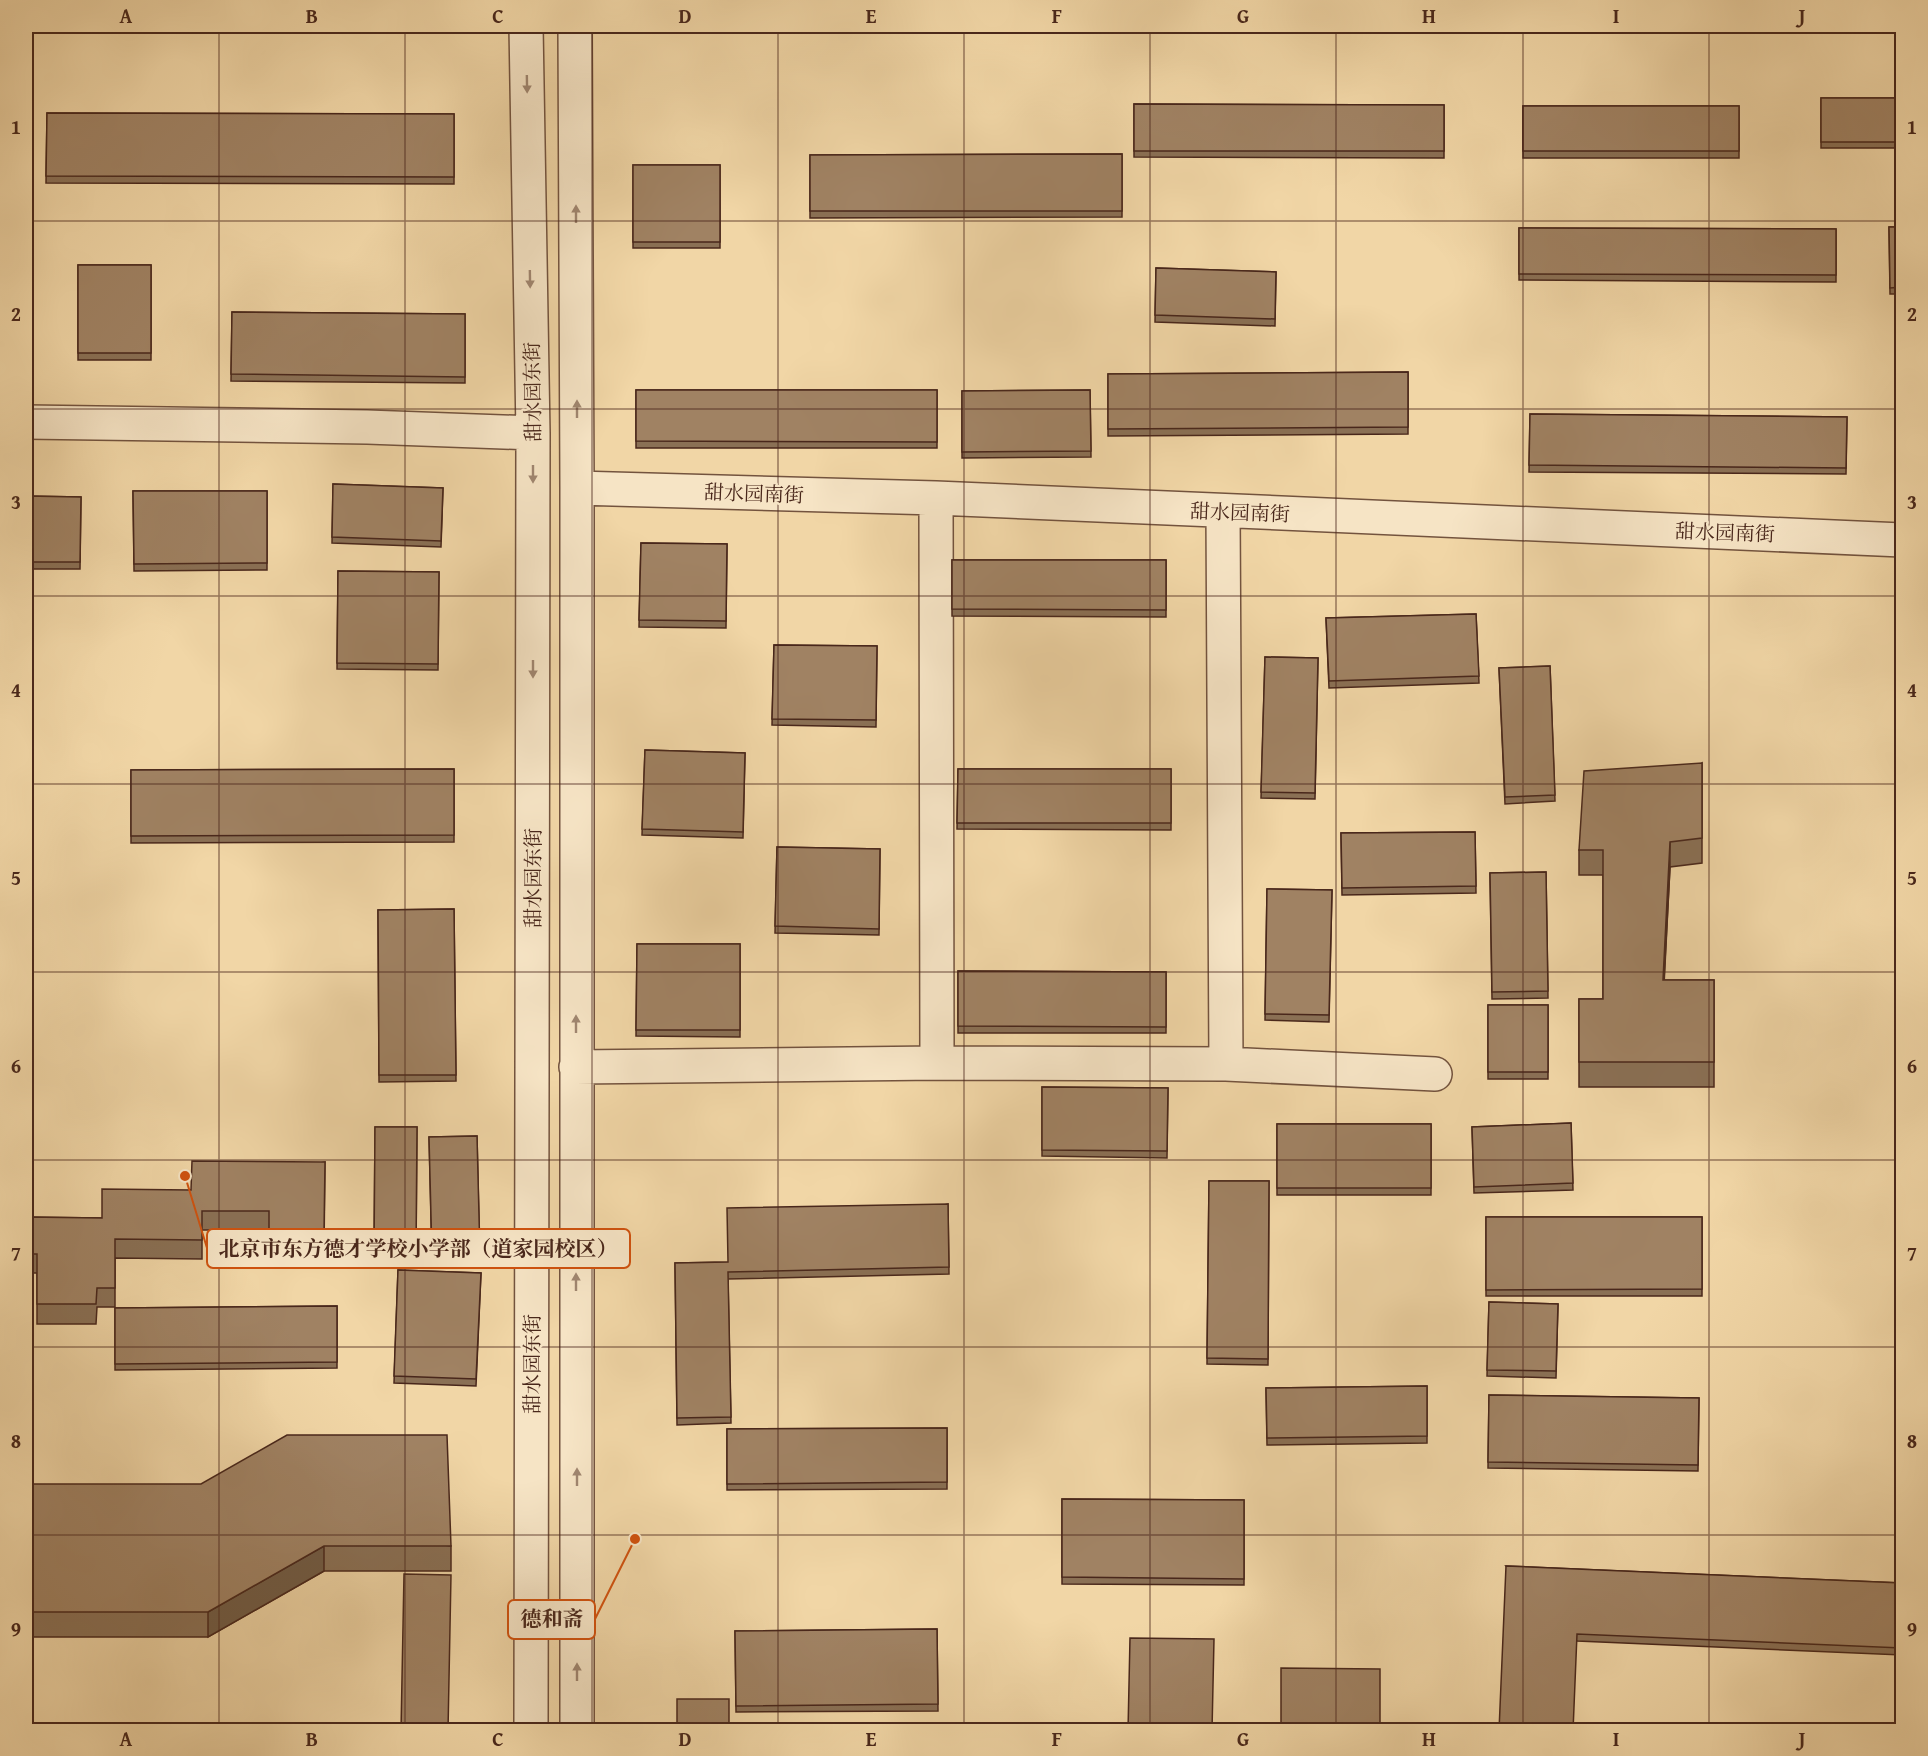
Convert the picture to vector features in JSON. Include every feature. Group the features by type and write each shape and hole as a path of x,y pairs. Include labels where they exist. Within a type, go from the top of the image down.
{"street":[{"name":"甜水园东街","path":"526,26 533,433 531,1731"},
{"path":"575,26 577,1731"},
{"path":"26,422 366,427 533,433"},
{"name":"甜水园南街","path":"577,488 936,498 1902,540"},
{"path":"936,498 937,1063"},
{"path":"1223,511 1226,1064"},
{"path":"576,1067 937,1063 1226,1064 1435,1074"}],"building":[{"path":"1821,98 1902,98 1902,142 1821,142"},
{"path":"1134,104 1444,105 1444,151 1134,151"},
{"path":"1523,106 1739,106 1739,151 1523,151"},
{"path":"47,113 454,114 454,177 46,176"},
{"path":"1122,154 1122,211 810,211 810,155"},
{"path":"633,165 720,165 720,242 633,242"},
{"path":"1889,227 1902,227 1902,287 1890,288"},
{"path":"1519,228 1836,229 1836,275 1519,274"},
{"path":"78,265 151,265 151,353 78,353"},
{"path":"1156,268 1276,272 1275,319 1155,315"},
{"path":"232,312 465,314 465,377 231,374"},
{"path":"1408,372 1408,427 1108,429 1108,374"},
{"path":"636,390 937,390 937,442 636,441"},
{"path":"1090,390 1091,451 962,452 962,391"},
{"path":"1530,414 1847,417 1846,468 1529,465"},
{"path":"333,484 443,488 441,541 332,537"},
{"path":"133,491 267,491 267,563 134,564"},
{"path":"26,496 81,497 80,562 26,562"},
{"path":"641,543 727,544 726,621 639,620"},
{"path":"952,560 1166,560 1166,610 952,609"},
{"path":"338,571 439,572 438,664 337,663"},
{"path":"1476,614 1479,676 1329,681 1326,618"},
{"path":"774,645 877,646 876,720 772,719"},
{"path":"1265,657 1318,658 1315,793 1261,792"},
{"path":"1550,666 1555,795 1505,797 1499,668"},
{"path":"645,750 745,753 743,832 642,829"},
{"path":"1702,763 1702,838 1670,842 1663,980 1714,980 1714,1062 1579,1062 1579,999 1603,999 1603,850 1579,850 1584,771"},
{"path":"454,769 454,835 131,836 131,770"},
{"path":"958,769 1171,769 1171,823 957,823"},
{"path":"1475,832 1476,886 1342,888 1341,833"},
{"path":"777,847 880,849 879,929 775,926"},
{"path":"1546,872 1548,991 1492,992 1490,873"},
{"path":"1267,889 1332,890 1329,1015 1265,1014"},
{"path":"454,909 456,1075 379,1075 378,910"},
{"path":"637,944 740,944 740,1030 636,1030"},
{"path":"958,971 1166,972 1166,1027 958,1026"},
{"path":"1488,1005 1548,1005 1548,1072 1488,1072"},
{"path":"1042,1087 1168,1088 1167,1151 1042,1150"},
{"path":"1571,1123 1573,1183 1474,1187 1472,1127"},
{"path":"1277,1124 1431,1124 1431,1188 1277,1188"},
{"path":"375,1127 417,1127 416,1251 374,1251"},
{"path":"477,1136 480,1255 432,1256 429,1137"},
{"path":"192,1161 325,1162 324,1232 269,1232 269,1211 202,1211 202,1240 115,1239 115,1288 97,1288 96,1304 37,1304 37,1254 26,1254 26,1217 102,1218 102,1189 191,1190"},
{"path":"1209,1181 1269,1181 1268,1359 1207,1358"},
{"path":"948,1204 949,1267 728,1272 731,1417 677,1418 675,1263 728,1262 727,1208"},
{"path":"1486,1217 1702,1217 1702,1289 1486,1290"},
{"path":"398,1270 481,1273 476,1379 394,1376"},
{"path":"1489,1302 1558,1304 1556,1371 1487,1370"},
{"path":"337,1306 337,1362 115,1364 115,1308"},
{"path":"1427,1386 1427,1436 1267,1438 1266,1388"},
{"path":"1489,1395 1699,1398 1698,1465 1488,1462"},
{"path":"947,1428 947,1482 727,1484 727,1429"},
{"path":"287,1435 447,1435 451,1546 324,1546 208,1612 26,1612 26,1484 201,1484"},
{"path":"1062,1499 1244,1500 1244,1579 1062,1577"},
{"path":"1506,1566 1902,1583 1902,1648 1577,1634 1573,1731 1499,1731"},
{"path":"404,1574 451,1575 448,1731 401,1731"},
{"path":"937,1629 938,1704 736,1706 735,1631"},
{"path":"1130,1638 1214,1639 1212,1731 1128,1731"},
{"path":"1281,1668 1380,1669 1380,1731 1281,1731"},
{"path":"677,1699 729,1699 729,1731 677,1731"}],"place":[{"name":"北京市东方德才学校小学部（道家园校区）","path":"185,1176"},
{"name":"德和斋","path":"635,1539"}]}
